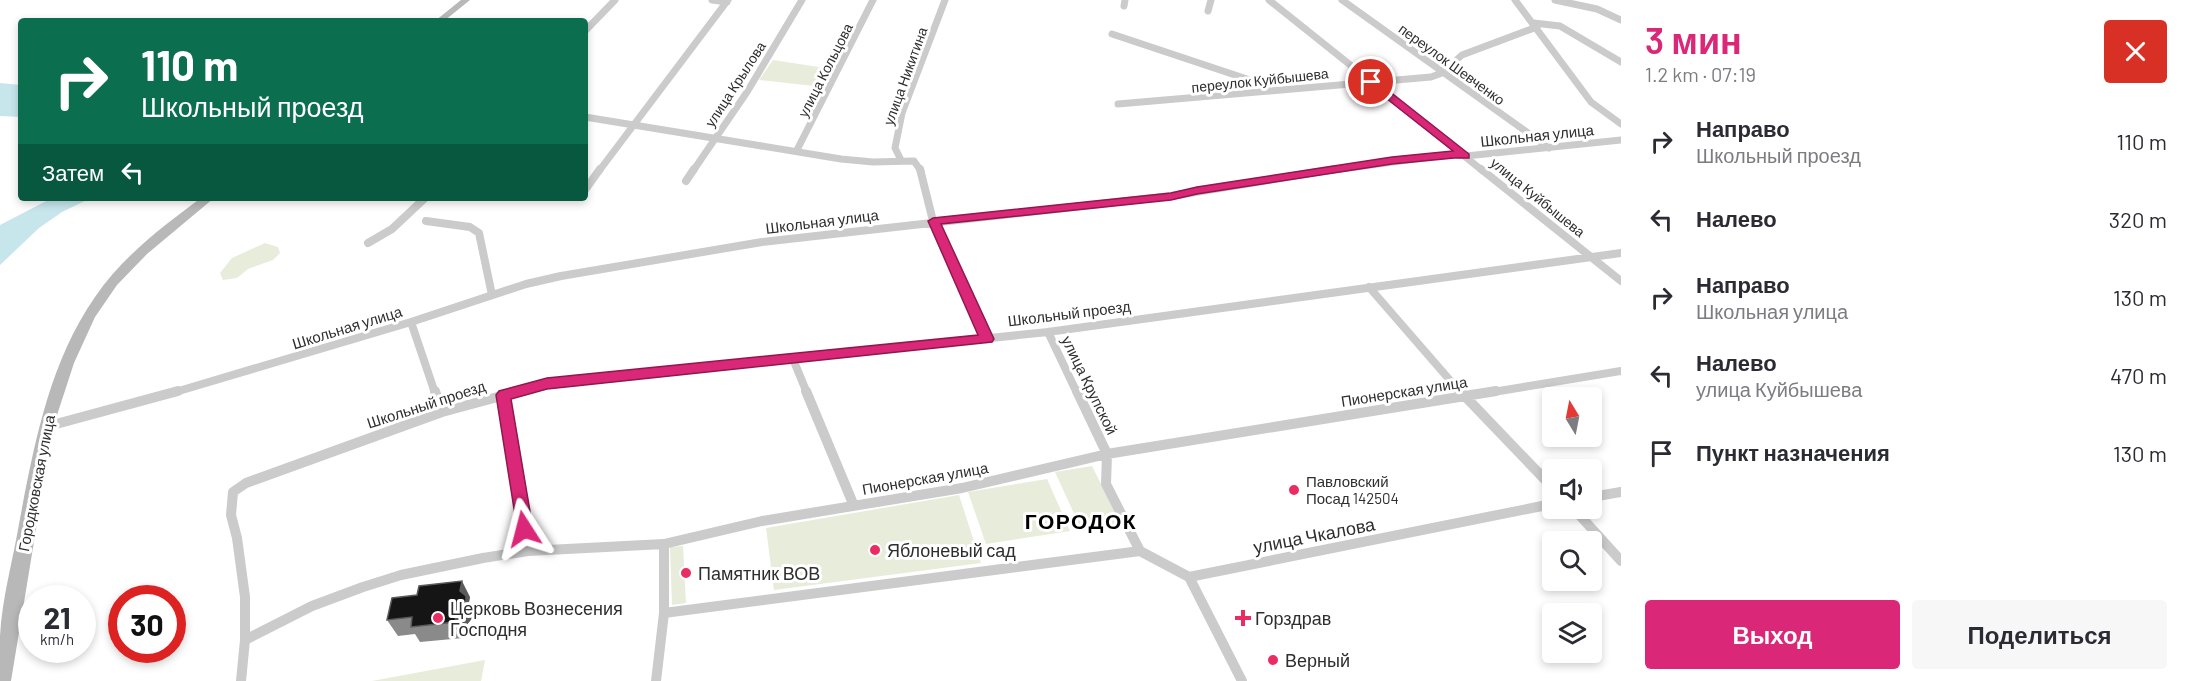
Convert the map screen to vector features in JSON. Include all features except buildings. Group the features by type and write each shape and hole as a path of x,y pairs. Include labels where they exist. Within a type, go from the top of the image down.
{"main road":[{"path":"443,18 466,0"},
{"name":"Городковская улица","path":"2,681 11,612 45,427 69,357 90,314 120,274 157,238 204,201"}],"street":[{"path":"588,28 615,0"},
{"path":"712,0 727,1"},
{"name":"улица Крылова","path":"686,181 747,93 802,0"},
{"name":"улица Кольцова","path":"797,150 873,0"},
{"name":"улица Никитина","path":"901,160 895,148 902,113 945,0"},
{"path":"1208,11 1211,0"},
{"name":"улица Куйбышева","path":"1269,0 1621,281"},
{"name":"переулок Шевченко","path":"1342,0 1549,148"},
{"path":"1515,0 1591,102 1621,124"},
{"path":"1555,0 1610,13 1621,20"},
{"path":"588,186 727,1"},
{"path":"1535,25 1560,26 1621,62"},
{"name":"переулок Куйбышева","path":"1118,104 1431,77 1442,73 1462,55 1535,25"},
{"path":"1112,34 1262,86 1286,88"},
{"path":"588,118 873,162 914,161 920,168 933,221 987,339"},
{"name":"Школьная улица","path":"45,427 175,392 561,276 762,242 1171,196 1392,160 1454,154 1466,156 1621,140"},
{"path":"368,243 399,226 422,201"},
{"path":"426,221 470,227 479,233 492,295"},
{"name":"Школьный проезд","path":"245,640 245,597 237,538 231,515 233,492 246,483 441,412 547,384 1048,332 1621,253"},
{"path":"1369,287 1466,397 1542,477"},
{"path":"411,322 441,412"},
{"name":"улица Крупской","path":"1048,332 1107,454 1106,484 1140,551"},
{"path":"792,359 854,506"},
{"name":"Пионерская улица","path":"245,640 312,606 401,575 528,551 664,544 762,521 962,488 1107,454 1621,371"},
{"path":"504,395 528,551"},
{"path":"1602,495 1621,492"},
{"name":"улица Чкалова","path":"1189,577 1542,506"},
{"path":"1583,519 1621,561"},
{"path":"656,681 664,613 664,544"},
{"path":"664,613 1140,551 1189,577 1242,681"},
{"path":"241,681 245,640"}],"green space":[{"path":"773,60 832,69 823,87 759,80"},
{"path":"265,243 278,247 280,253 273,260 248,269 237,278 223,280 220,273 232,258"},
{"path":"1092,466 1121,524 1082,531 1055,472"},
{"path":"1047,479 1070,531 986,544 968,492"},
{"path":"959,495 981,563 774,590 766,528"},
{"path":"683,546 686,603 672,605 670,547"},
{"path":"485,660 481,681 372,681"}],"water":[{"path":"0,83 18,85 18,117 0,116"},
{"path":"46,201 85,201 62,212 39,228 0,265 0,225"}],"place":[{"name":"Павловский Посад 142504","path":"1294,490"},
{"name":"Яблоневый сад","path":"875,550"},
{"name":"Памятник ВОВ","path":"686,573"},
{"name":"Церковь Вознесения Господня","path":"438,618"},
{"name":"Горздрав","path":"1243,618"},
{"name":"Верный","path":"1273,660"}],"district":[{"name":"ГОРОДОК","path":"1081,520"}],"route":[{"path":"524,529 504,395 547,384 987,339 933,221 1171,196 1392,160 1454,154 1466,156 1371,82"}]}
